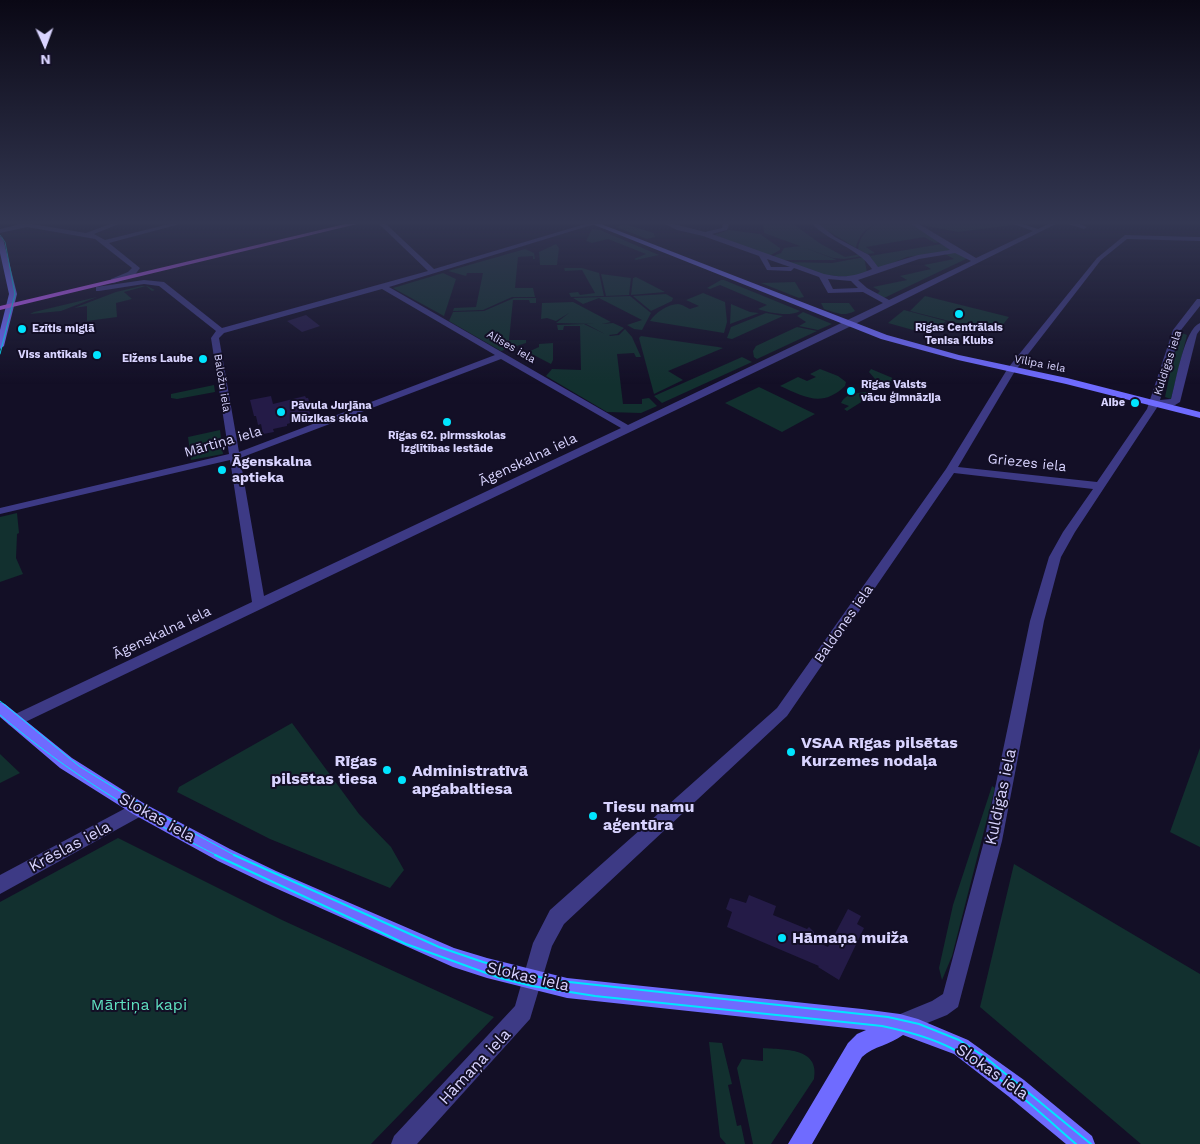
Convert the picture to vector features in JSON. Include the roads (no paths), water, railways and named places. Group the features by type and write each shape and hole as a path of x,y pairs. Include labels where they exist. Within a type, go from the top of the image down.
{"main road":[{"path":"0,346 11,308 13,290 10,277"},
{"path":"0,314 11,308 131,277"},
{"path":"0,306 11,308 99,289 139,277"},
{"name":"Vīlipa iela","path":"730,277 848,324 900,342 1011,370 1067,381 1200,415"},
{"name":"Slokas iela","path":"0,708 66,763 139,809 247,866 419,943 487,968 532,981 602,992 900,1024 918,1029 961,1047 1002,1076 1084,1144"},
{"name":"Kuldīgas iela","path":"798,1144 855,1050 864,1041 887,1034 900,1024"}],"street":[{"path":"114,281 123,277"},
{"path":"99,289 144,282 161,284 220,332 411,277"},
{"path":"823,277 831,291 864,290"},
{"path":"829,277 853,279 857,277"},
{"name":"Āgenskalna iela","path":"14,721 629,429 942,277"},
{"name":"Baldones iela","path":"532,981 543,943 557,917 782,712 951,469 1011,370 1085,277"},
{"path":"853,279 864,290 888,303"},
{"name":"Alīses iela","path":"382,286 629,429"},
{"name":"Kuldīgas iela","path":"900,1024 918,1015 943,1008 951,1000 993,842 1037,621 1055,557 1099,486 1155,403 1177,330 1200,301"},
{"name":"Kuldīgas iela","path":"1155,403 1175,402 1193,334 1200,325"},
{"path":"1177,330 1193,334"},
{"name":"Baložu iela","path":"220,332 215,338 259,604"},
{"name":"Mārtiņa iela","path":"0,511 235,456 503,355"},
{"name":"Griezes iela","path":"951,469 1099,486"},
{"name":"Krēslas iela","path":"0,885 139,809"},
{"name":"Hāmaņa iela","path":"402,1144 523,1012 532,981"}],"tram line":[{"path":"0,354 15,294 12,277"},
{"path":"0,701 79,766 144,806 235,855"},
{"path":"0,715 51,756 105,792 160,826 218,856"},
{"path":"215,855 406,944 500,978 532,986 595,996 882,1026 909,1032 943,1044 984,1068 1016,1092 1076,1144"},
{"path":"235,855 439,947 483,962 551,980 888,1017 919,1024 959,1040 985,1057 1091,1144"}],"place":[{"name":"Rīgas Centrālais Tenisa Klubs","path":"959,314"},
{"name":"Ezītis miglā","path":"22,329"},
{"name":"Viss antīkais","path":"97,355"},
{"name":"Eižens Laube","path":"203,359"},
{"name":"Rīgas Valsts vācu ģimnāzija","path":"851,391"},
{"name":"Aibe","path":"1135,403"},
{"name":"Pāvula Jurjāna Mūzikas skola","path":"281,412"},
{"name":"Rīgas 62. pirmsskolas izglītības iestāde","path":"447,422"},
{"name":"Āgenskalna aptieka","path":"222,470"},
{"name":"VSAA Rīgas pilsētas Kurzemes nodaļa","path":"791,752"},
{"name":"Rīgas pilsētas tiesa","path":"387,770"},
{"name":"Administratīvā apgabaltiesa","path":"402,780"},
{"name":"Tiesu namu aģentūra","path":"593,816"},
{"name":"Hāmaņa muiža","path":"782,938"}],"park label":[{"name":"Mārtiņa kapi","path":"139,1005"}]}
